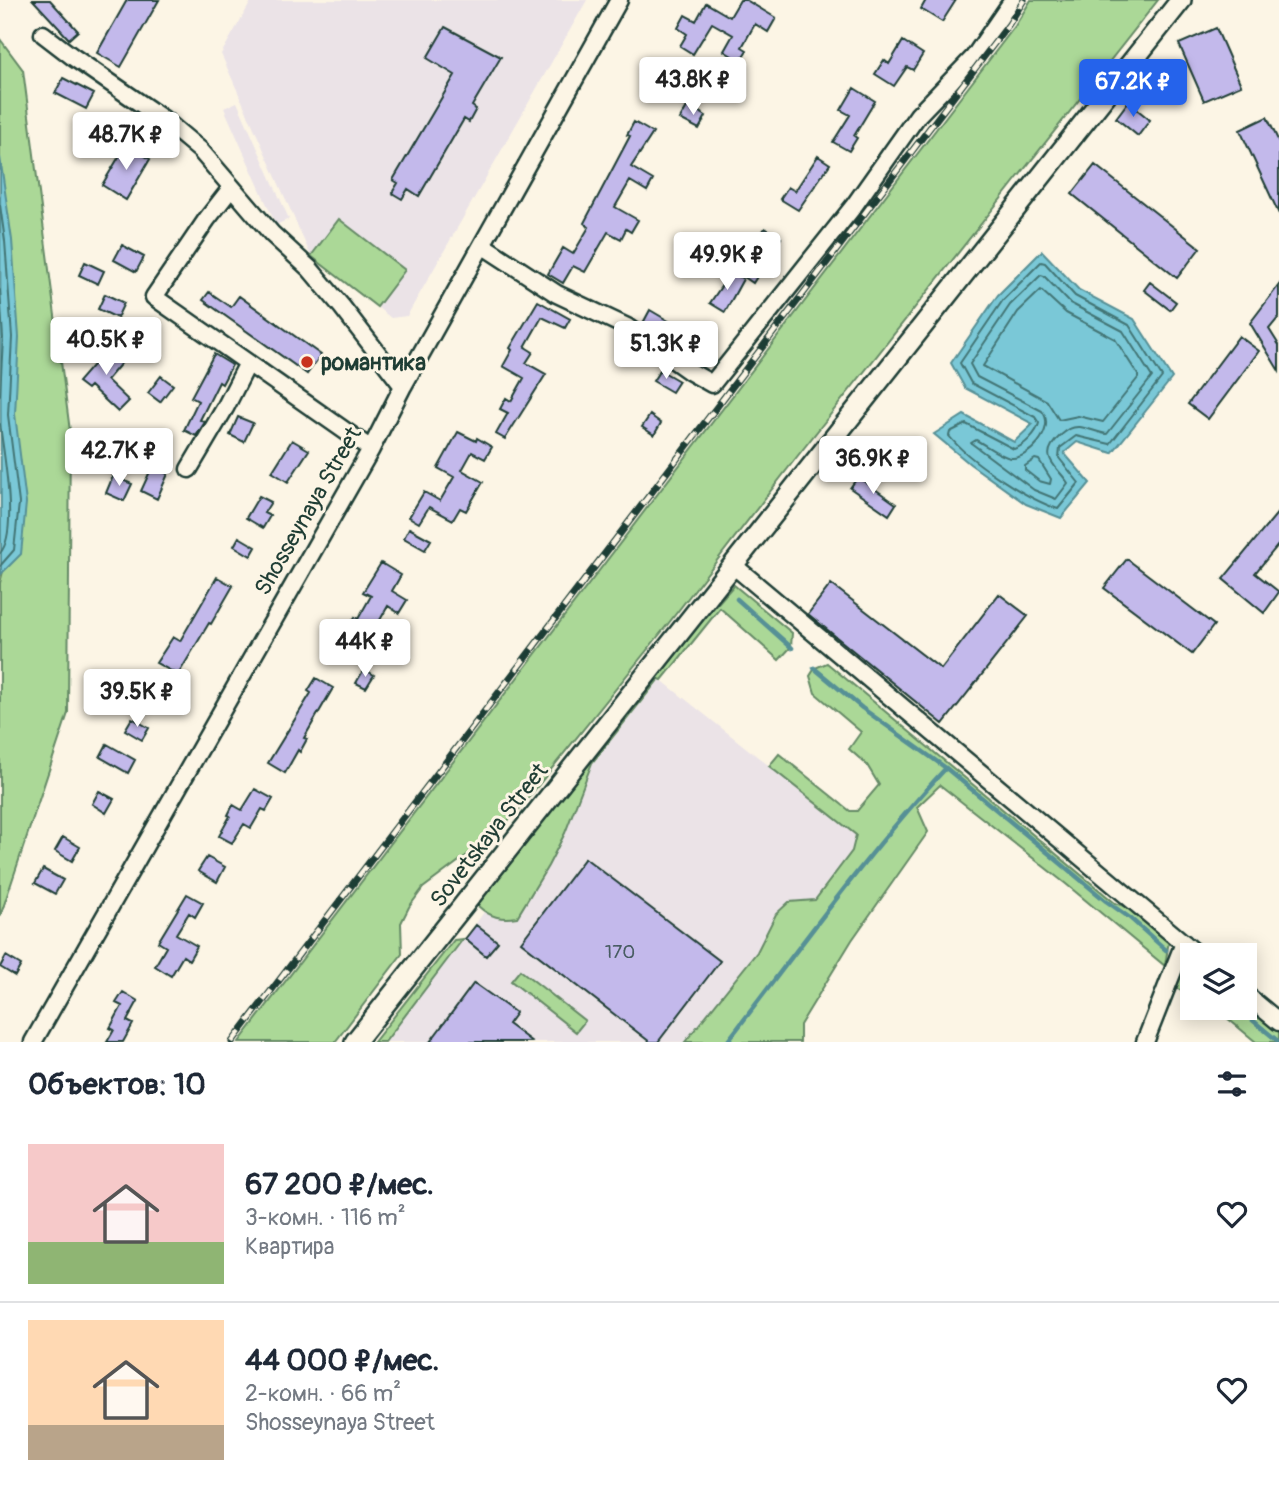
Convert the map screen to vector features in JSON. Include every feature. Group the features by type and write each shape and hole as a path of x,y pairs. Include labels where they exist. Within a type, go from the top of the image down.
{"main road":[{"name":"Sovetskaya Street","path":"355,1042 1181,0"}],"street":[{"name":"Shosseynaya Street","path":"33,1042 371,449 402,386 620,0"},
{"path":"482,245 557,294 626,327 712,384 853,207 918,116 974,57 1013,0"},
{"path":"43,34 163,119 200,150 272,234 326,288 402,386"},
{"path":"232,187 200,228 154,298 371,449"},
{"path":"188,469 225,408 248,363"},
{"path":"733,565 1184,943"},
{"path":"1146,1042 1180,953"},
{"path":"1257,1004 1279,1022"}],"shaded area":[{"path":"252,0 587,0 407,316 391,318 311,256 221,54"},
{"path":"237,102 289,219 276,225 224,108"},
{"path":"660,679 856,835 852,851 705,1042 374,1042 454,940 465,939 484,912 485,899"}],"green space":[{"path":"1031,0 1158,0 668,624 516,813 486,841 423,888 401,923 402,954 335,1042 239,1042 1015,26"},
{"path":"0,39 23,70 70,431 68,713 0,917 0,583 13,533 0,229"},
{"path":"339,219 405,270 377,307 311,256"},
{"path":"734,585 792,633 791,647 779,660 720,608 592,763 565,833 517,917 496,917 482,910 478,906 482,893 680,646"},
{"path":"827,663 1115,903 1130,908 1169,940 1165,966 940,785 917,807 928,832 852,940 800,1025 800,1042 685,1042 757,952 776,914 789,902 815,900 852,851 856,835 769,766 779,754 850,811 857,811 879,785 867,765 849,749 861,732 815,693 810,676 815,668"},
{"path":"463,939 385,1042 374,1042 454,940"},
{"path":"520,970 585,1021 576,1032 511,981"},
{"path":"1180,973 1180,990 1174,988"},
{"path":"1257,1013 1279,1031 1279,1042 1256,1042 1229,1020 1257,1020"}],"water":[{"path":"0,157 12,240 19,337 15,414 26,503 21,554 1,574"},
{"path":"1042,251 1079,290 1134,319 1172,378 1112,453 1077,442 1064,453 1090,483 1061,518 1026,504 934,434 964,415 1014,442 1033,424 965,388 951,363 998,295"}],"building":[{"path":"33,0 50,0 78,31 69,39"},
{"path":"127,0 159,0 121,67 97,53"},
{"path":"740,0 746,0 776,18 768,32 755,24 742,47 747,50 740,61 724,51 733,35 712,23 693,54 680,46 687,34 678,28 685,15 696,21 706,3 730,17"},
{"path":"926,0 956,0 942,22 921,9"},
{"path":"445,27 501,57 472,106 476,109 469,122 464,119 419,196 408,189 402,199 392,193 398,183 393,180 455,75 427,58"},
{"path":"1216,28 1241,85 1204,101 1179,44"},
{"path":"903,41 923,54 913,70 907,67 894,86 875,74 884,60 889,64"},
{"path":"63,78 94,94 86,109 55,93"},
{"path":"854,88 875,101 854,136 857,138 849,151 833,142 850,115 841,110"},
{"path":"1128,102 1150,120 1138,136 1116,118"},
{"path":"688,105 706,116 699,129 680,119"},
{"path":"1267,117 1279,142 1279,214 1240,130"},
{"path":"634,122 653,133 631,167 653,180 647,191 630,181 615,207 638,220 631,232 626,229 621,239 608,232 585,272 573,266 563,283 548,274 563,248 573,254 589,227 584,223 630,136 627,135"},
{"path":"126,145 150,159 126,200 102,185"},
{"path":"818,156 830,164 798,210 780,199 788,187 795,191"},
{"path":"1095,165 1200,248 1177,278 1072,194"},
{"path":"765,228 781,238 772,253 755,243"},
{"path":"122,245 144,257 136,272 114,260"},
{"path":"85,262 104,271 98,284 79,275"},
{"path":"744,262 760,272 753,283 737,272"},
{"path":"731,272 743,279 725,312 710,303"},
{"path":"1150,282 1176,302 1170,310 1144,290"},
{"path":"1279,285 1279,317 1269,329 1279,345 1279,371 1250,323"},
{"path":"209,292 231,307 239,296 321,355 307,374 203,300"},
{"path":"105,294 124,303 117,318 98,309"},
{"path":"538,301 570,319 565,328 542,317 525,347 533,352 526,363 546,374 505,439 496,434 508,413 500,409 506,398 511,401 524,378 503,366 512,350 510,348"},
{"path":"650,310 672,323 662,339 642,325"},
{"path":"1239,336 1259,351 1208,419 1188,404"},
{"path":"113,342 128,355 107,380 129,401 118,412 90,386 87,389 78,382"},
{"path":"214,354 232,365 222,384 219,382 200,420 205,422 196,436 184,430 198,401 191,397"},
{"path":"660,370 679,381 672,392 653,381"},
{"path":"161,376 173,385 160,402 148,393"},
{"path":"650,415 661,423 654,435 642,427"},
{"path":"238,417 253,423 244,442 230,435"},
{"path":"458,432 476,441 477,438 492,447 485,459 472,452 462,470 483,482 466,511 460,508 453,520 429,507 419,523 409,517 424,492 440,501 454,477 438,468"},
{"path":"292,440 309,450 288,482 272,472"},
{"path":"152,467 168,474 157,499 141,491"},
{"path":"113,476 132,484 124,501 106,493"},
{"path":"858,477 896,504 889,515 850,488"},
{"path":"259,496 271,502 264,513 270,516 263,528 246,518"},
{"path":"1279,511 1279,544 1255,573 1279,592 1264,613 1223,579"},
{"path":"409,528 431,540 425,550 404,538"},
{"path":"239,537 256,547 251,556 234,546"},
{"path":"1127,559 1214,625 1192,654 1104,588"},
{"path":"381,563 401,575 392,591 407,600 399,613 388,606 376,627 399,640 392,654 367,640 356,659 342,650 352,632 347,630 355,617 358,619 371,596 363,592"},
{"path":"217,577 233,586 178,675 156,663 173,637 180,641"},
{"path":"831,584 941,669 999,594 1028,616 943,724 808,614"},
{"path":"364,669 374,675 366,688 356,683"},
{"path":"136,673 153,682 146,693 130,684"},
{"path":"316,678 333,688 304,738 307,739 300,752 298,750 285,773 268,763 311,693 308,691"},
{"path":"132,718 149,728 142,740 125,730"},
{"path":"107,744 135,760 128,773 100,757"},
{"path":"255,789 273,799 266,811 262,809 251,828 244,824 232,843 219,836 233,805 242,810"},
{"path":"99,791 114,799 106,813 92,804"},
{"path":"63,837 80,847 72,861 55,851"},
{"path":"207,857 225,867 217,882 198,871"},
{"path":"585,858 720,961 658,1042 650,1042 521,942"},
{"path":"43,869 63,880 55,894 35,883"},
{"path":"187,894 203,903 195,917 189,913 176,934 197,946 189,960 183,956 171,976 155,966 166,947 158,942"},
{"path":"476,925 498,942 486,956 465,939"},
{"path":"6,956 21,965 15,976 0,967"},
{"path":"474,983 516,1013 508,1024 532,1042 430,1042"},
{"path":"123,992 138,1001 127,1021 133,1024 123,1042 107,1042 114,1030 110,1028 122,1006 116,1003"}],"waterway":[{"path":"737,599 792,648"},
{"path":"814,668 862,708 946,768 1166,950"},
{"path":"727,1042 860,868 946,768"},
{"path":"1252,1020 1279,1042"}],"railway":[{"path":"232,1042 1009,24 1024,0"}],"place":[{"name":"романтика","path":"307,362"}]}
